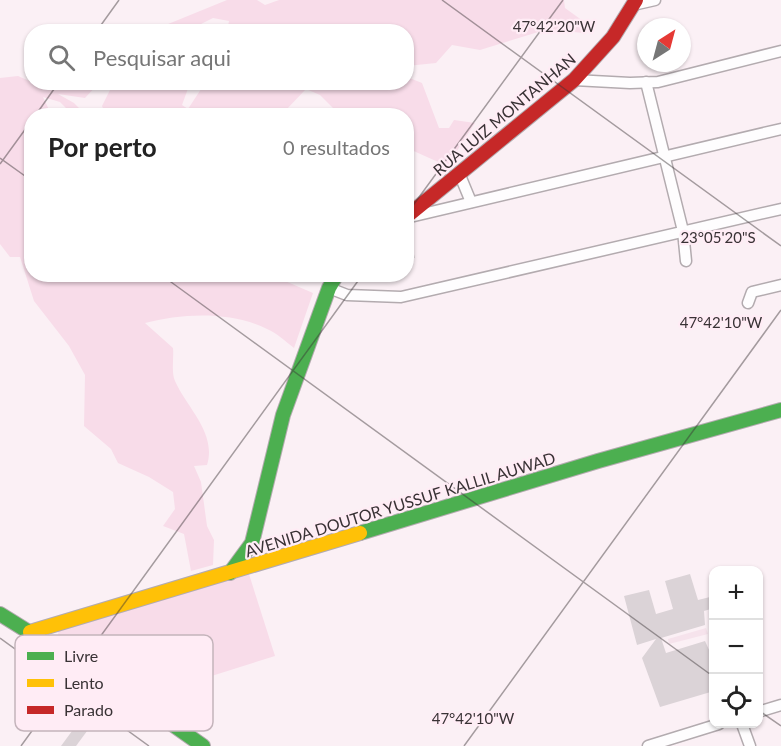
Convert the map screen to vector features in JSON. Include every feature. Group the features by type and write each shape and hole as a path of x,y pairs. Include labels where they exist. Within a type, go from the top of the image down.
{"street":[{"path":"635,3 655,0"},
{"name":"RUA LUIZ MONTANHAN","path":"414,210 574,80 613,37 635,3"},
{"path":"574,80 646,82 781,51"},
{"path":"646,82 683,231 686,261"},
{"path":"414,215 781,129"},
{"path":"459,173 471,202"},
{"path":"329,288 347,295 401,297 781,209"},
{"path":"230,573 252,543 286,408 333,282"},
{"path":"748,303 752,292 781,285"},
{"name":"AVENIDA DOUTOR YUSSUF KALLIL AUWAD","path":"30,632 598,461 781,410"},
{"path":"0,614 35,635"},
{"path":"763,710 781,705"},
{"path":"648,746 709,727"},
{"path":"744,728 750,746"},
{"path":"181,731 203,746"}],"shaded area":[{"path":"227,0 257,0 265,5 279,0 564,0 565,8 583,21 583,33 548,29 480,50 452,45 436,63 414,65 414,24 228,24 229,21 213,18 201,24 168,24"},
{"path":"18,76 24,79 24,90 92,90 85,98 58,94 79,108 66,108 60,102 43,97 48,108 24,108 24,270 20,257 10,257 0,244 0,78"},
{"path":"414,80 422,83 439,128 449,128 454,120 475,123 447,166 414,151 414,108 333,108 320,95 308,90 414,90"},
{"path":"110,90 187,90 182,105 186,108 103,108 102,106"},
{"path":"200,90 305,90 288,108 189,108"},
{"path":"28,282 287,282 313,293 294,348 271,331 238,319 191,316 145,323 173,348 175,381 199,421 208,442 207,465 194,466 201,482 207,526 214,540 213,565 191,571 184,534 163,526 175,509 173,492 149,477 118,463 111,449 84,426 85,375 69,346 34,301"},
{"path":"248,571 275,656 213,676 213,635 58,635 63,627"},
{"path":"706,628 708,634 669,644 668,639"}],"building":[{"path":"690,574 698,600 709,597 709,610 704,611 705,625 661,638 666,653 705,641 709,650 709,692 660,707 642,658 656,639 637,645 624,596 649,590 656,614 673,609 665,581"},
{"path":"72,731 87,731 76,746 61,746"}],"traffic: fast":[{"path":"230,573 252,543 283,415 332,282"},
{"path":"360,533 598,461 781,410"},
{"path":"0,614 34,635"},
{"path":"182,731 203,746"}],"traffic: slow":[{"path":"30,632 360,533"}],"traffic: jam":[{"path":"414,210 574,80 613,37 636,0"}]}
